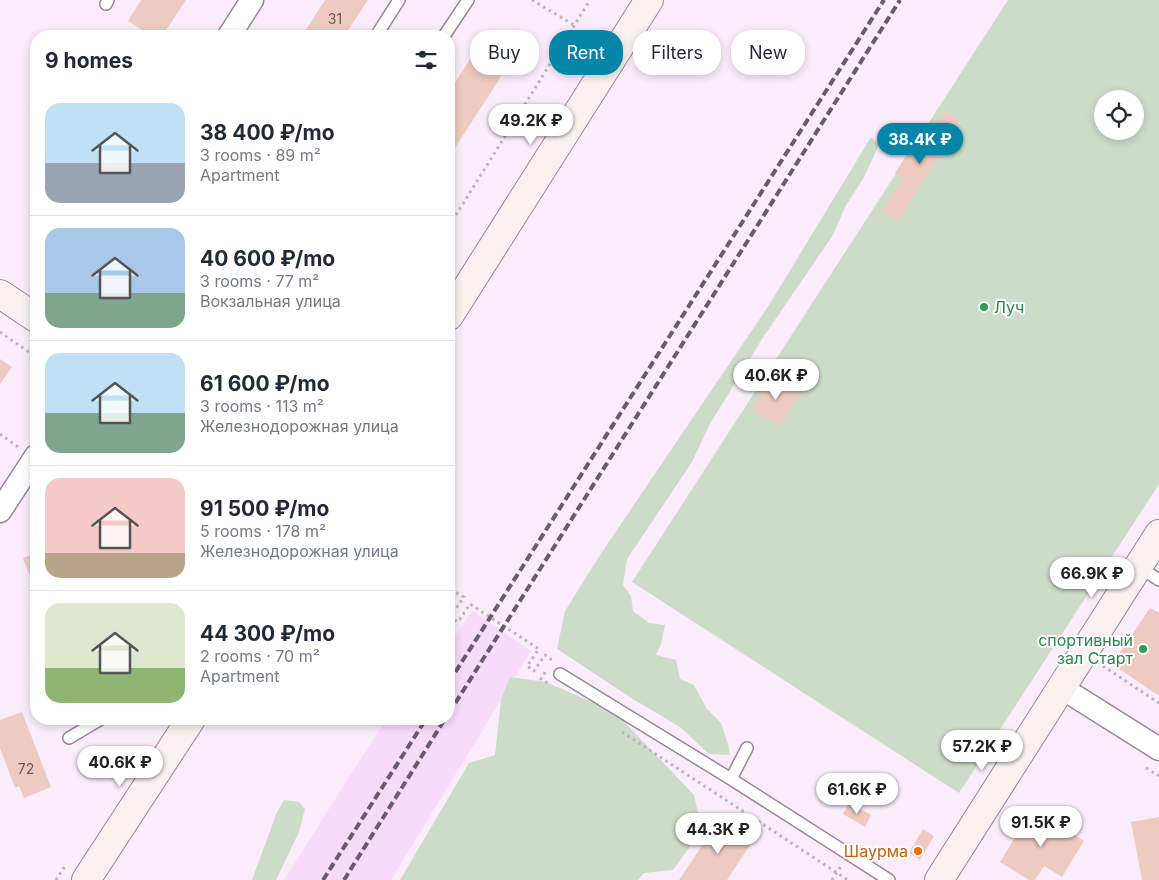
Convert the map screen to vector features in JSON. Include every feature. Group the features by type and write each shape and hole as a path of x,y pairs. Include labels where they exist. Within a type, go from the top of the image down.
{"street":[{"path":"233,30 252,0"},
{"path":"455,307 649,0"},
{"path":"0,294 30,314"},
{"path":"0,511 30,468"},
{"path":"939,880 1062,688 1149,573 1159,534"},
{"path":"1062,688 1159,749"},
{"path":"86,880 187,725"}],"lane":[{"path":"380,30 399,0"},
{"path":"448,30 468,0"},
{"path":"560,674 731,779 889,880"},
{"path":"69,738 91,725"},
{"path":"731,779 747,748"}],"path":[{"path":"532,0 574,25"},
{"path":"455,216 590,0"},
{"path":"0,332 30,353"},
{"path":"455,592 464,597 455,610"},
{"path":"455,620 458,622 470,604 538,649 527,666 534,671 545,656 553,661 541,679 549,684"},
{"path":"1098,662 1159,703"},
{"path":"614,727 848,880"},
{"path":"1143,766 1159,776"}],"shaded area":[{"path":"472,611 531,651 391,880 284,880 382,725 455,725 455,636"}],"green space":[{"name":"Луч","path":"1008,0 1159,0 1159,484 959,793 632,582"},
{"path":"871,137 879,145 863,179 845,207 833,235 762,339 710,424 692,462 627,559 623,585 631,596 633,611 649,623 665,625 661,644 656,655 676,660 680,679 694,685 707,709 721,723 730,755 709,754 680,727 633,699 557,649 565,611 600,555 769,305"},
{"path":"510,677 546,682 615,712 694,795 702,830 673,870 644,873 638,880 400,880 469,763 495,755 501,699"},
{"path":"284,800 299,802 305,809 299,832 276,880 252,880 277,812"}],"building":[{"path":"141,0 186,0 166,30 142,30 128,21"},
{"path":"325,0 368,0 348,30 306,30"},
{"path":"470,59 470,75 502,75 455,148 455,83"},
{"path":"945,111 961,122 898,221 882,211 903,178 895,173 916,140 924,145"},
{"path":"0,359 12,367 0,384"},
{"path":"772,375 801,392 780,426 751,409"},
{"path":"30,555 30,576 23,558"},
{"path":"1150,608 1159,613 1159,696 1112,664"},
{"path":"22,712 51,787 24,798 19,786 15,788 0,748 0,720"},
{"path":"849,803 871,815 865,827 843,814"},
{"path":"1032,809 1084,841 1062,877 1044,866 1035,880 1029,880 1000,862"},
{"path":"1159,817 1159,880 1142,880 1131,822"},
{"path":"719,820 752,842 727,880 679,880"},
{"path":"923,829 934,836 920,860 909,853"}],"railway":[{"path":"455,673 884,0"},
{"path":"455,704 900,0"},
{"path":"323,880 422,725"},
{"path":"344,880 441,725"}],"place":[{"name":"Луч","path":"984,307"},
{"name":"спортивный зал Старт","path":"1143,649"},
{"name":"Шаурма","path":"918,851"}]}
